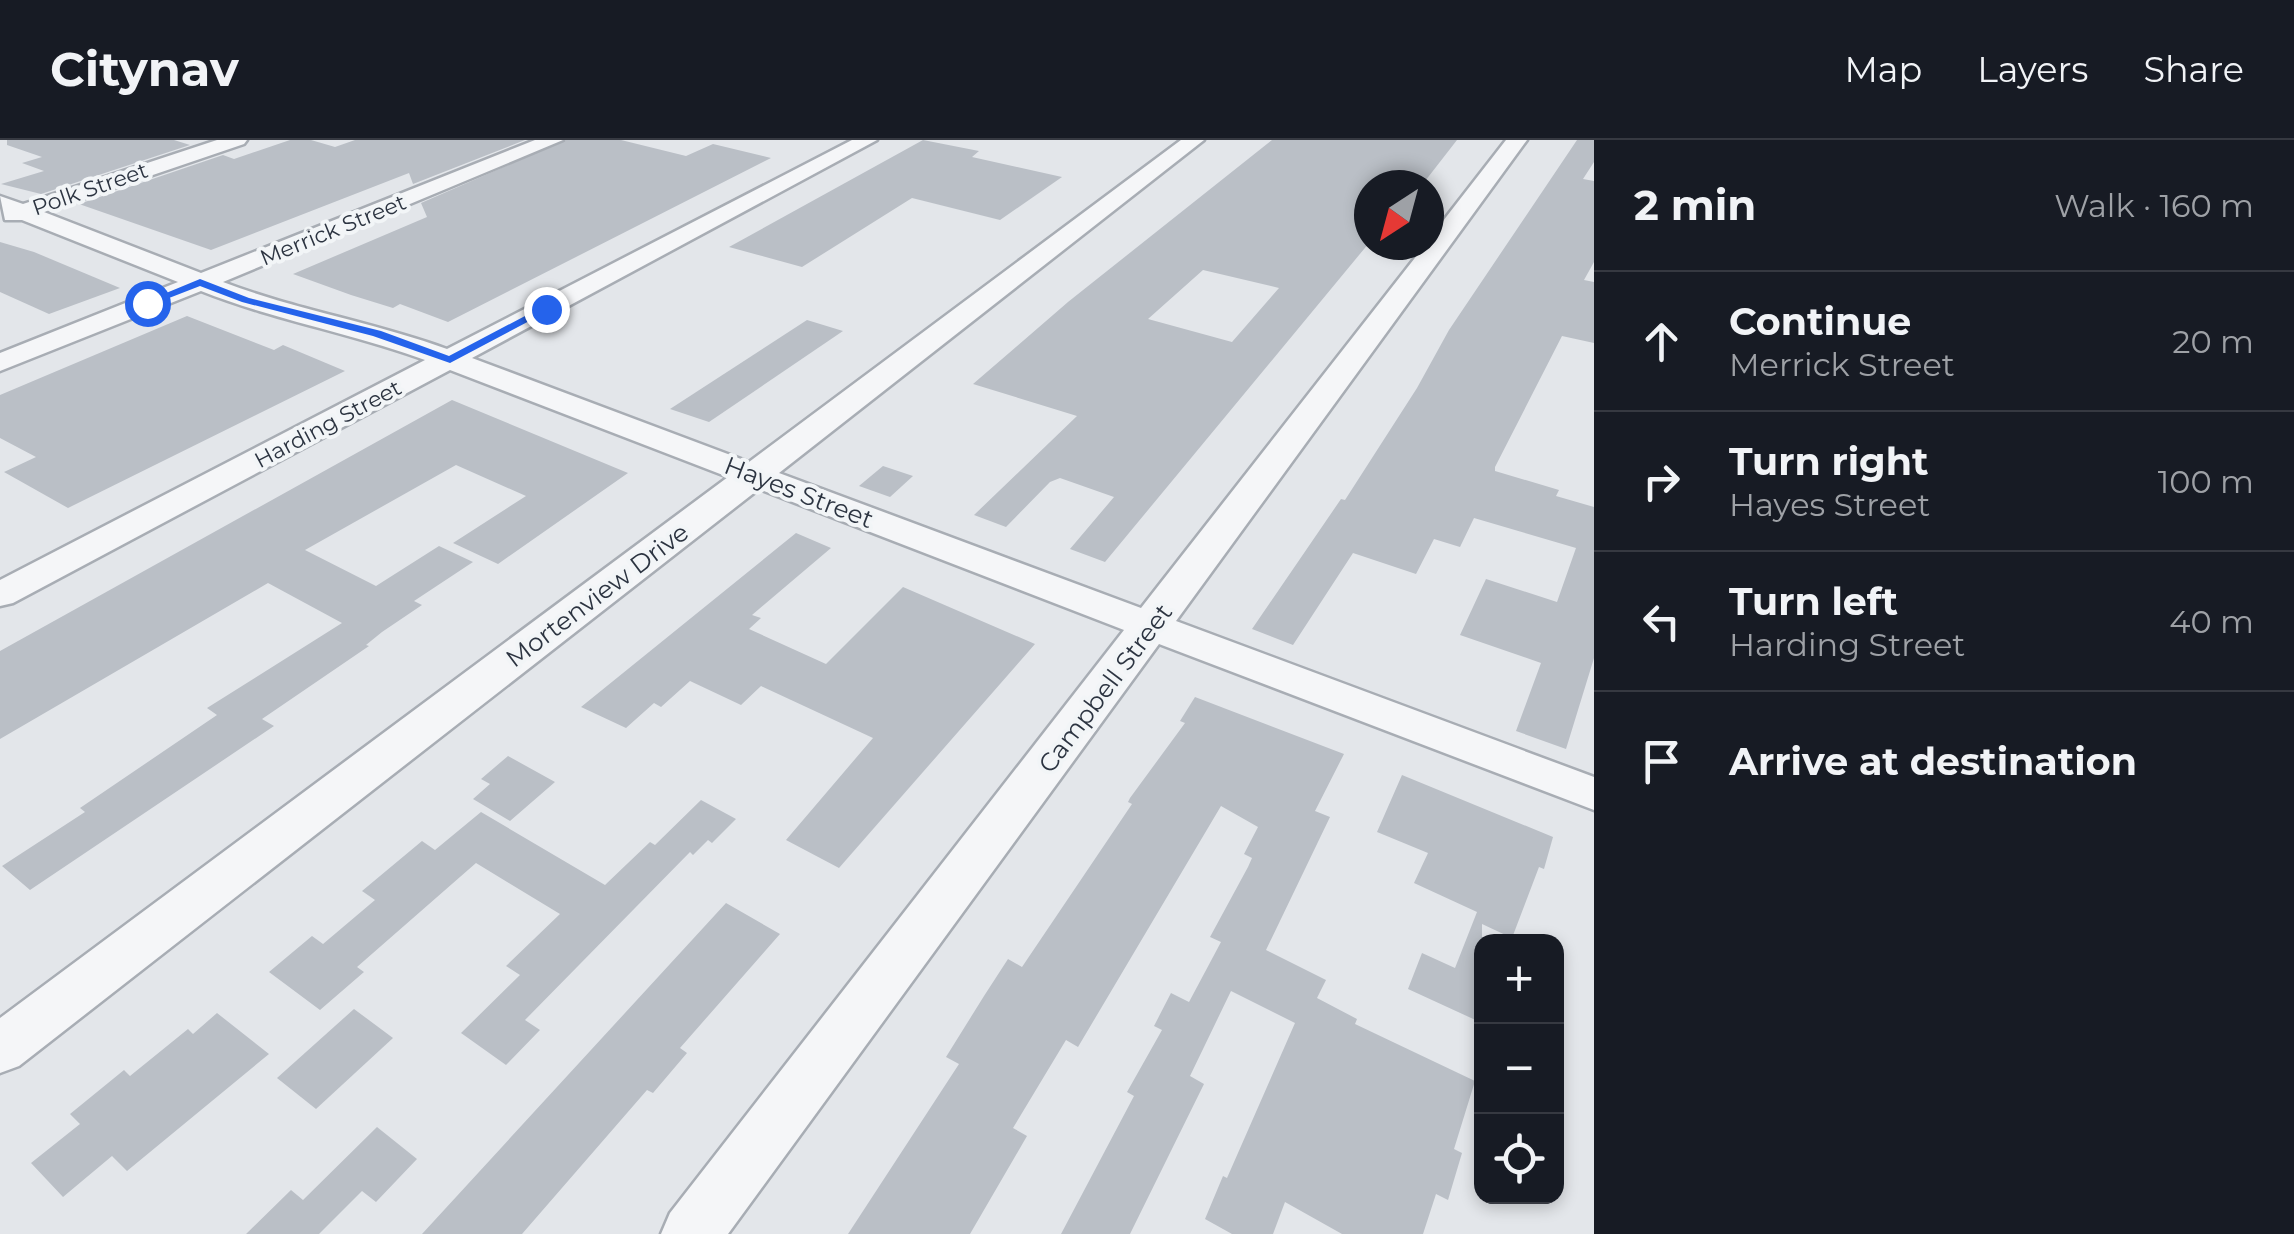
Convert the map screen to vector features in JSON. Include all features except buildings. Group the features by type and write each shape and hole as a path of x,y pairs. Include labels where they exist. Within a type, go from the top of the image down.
{"street":[{"name":"Polk Street","path":"8,211 236,140"},
{"name":"Merrick Street","path":"0,362 553,140"},
{"name":"Harding Street","path":"0,595 868,140"},
{"name":"Mortenview Drive","path":"0,1049 1194,140"},
{"name":"Campbell Street","path":"692,1234 1517,140"},
{"name":"Hayes Street","path":"8,211 256,303 377,334 450,360 1594,794"}],"route":[{"path":"147,303 200,282 246,300 377,334 450,360 546,309"}]}
